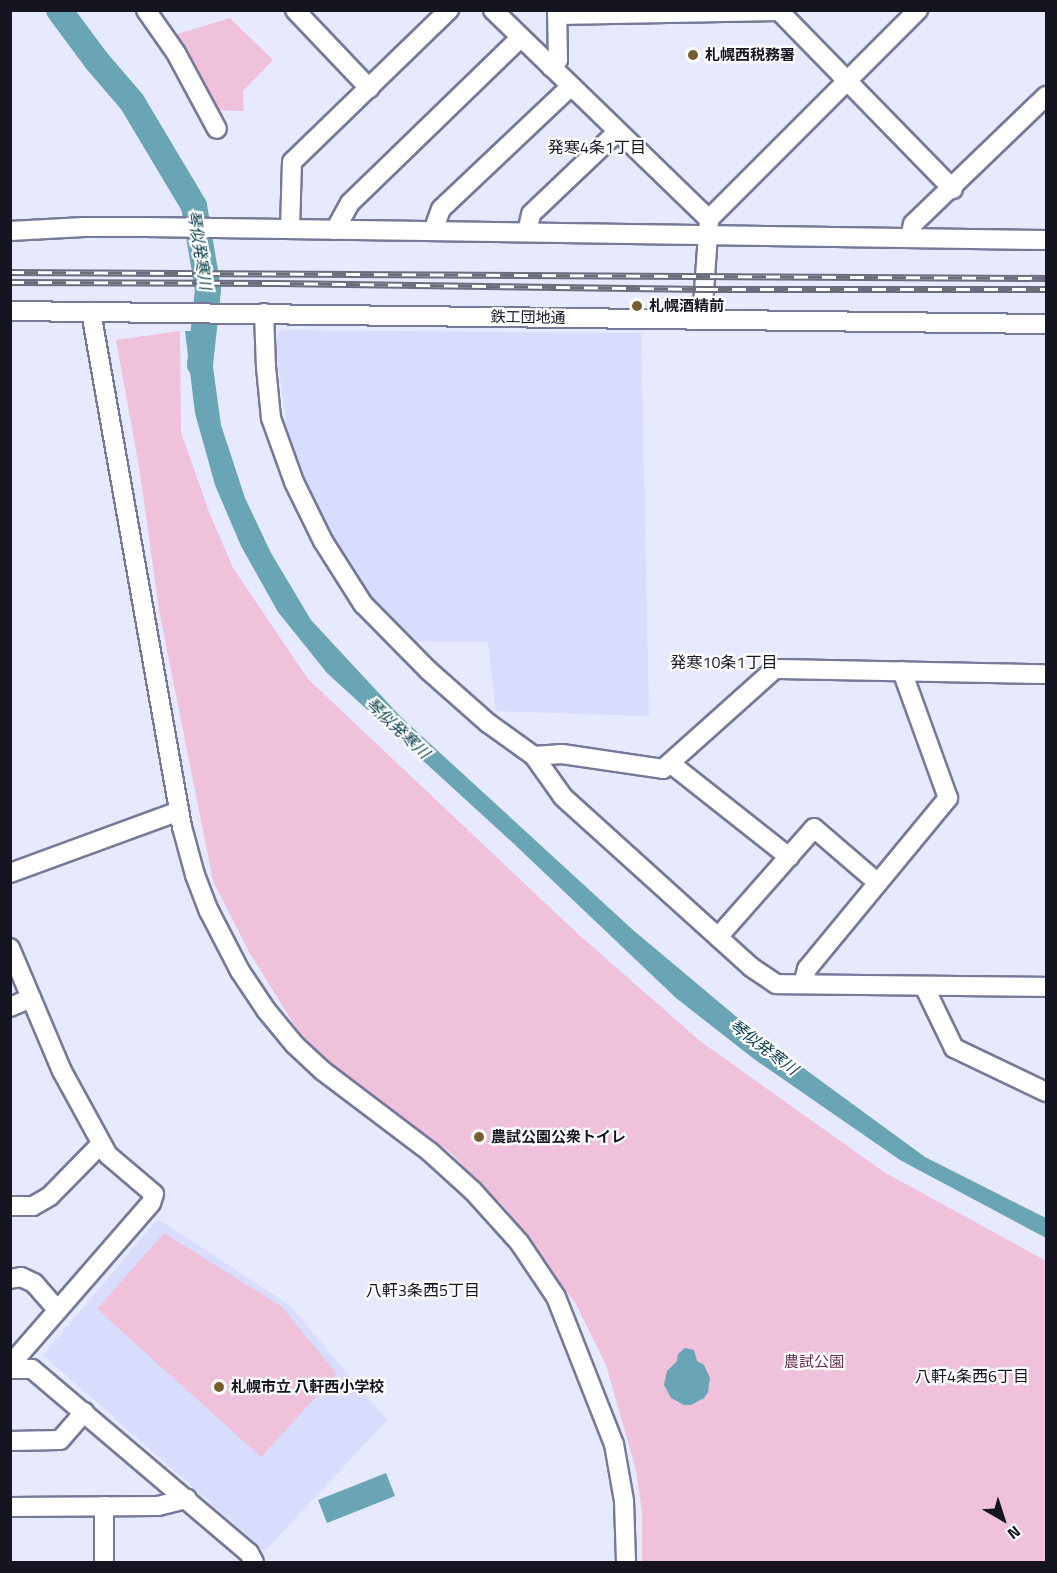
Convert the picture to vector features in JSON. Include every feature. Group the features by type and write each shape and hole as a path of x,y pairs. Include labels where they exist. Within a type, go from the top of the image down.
{"street":[{"path":"146,10 176,53 217,129"},
{"path":"295,10 369,88"},
{"path":"493,10 617,132 708,227"},
{"path":"702,320 708,227 918,10"},
{"path":"551,67 558,60 557,13 779,11 952,189"},
{"path":"290,229 292,162 369,88 440,14"},
{"path":"335,230 350,203 520,38"},
{"path":"433,231 441,209 570,87"},
{"path":"910,238 913,224 1047,96"},
{"path":"527,232 531,214 617,132"},
{"path":"10,231 84,227 145,227 527,232 708,227 910,238 1047,240"},
{"name":"鉄工団地通","path":"10,312 143,311 1047,324"},
{"path":"91,312 180,811 195,875 209,911 240,971 266,1010 295,1045 323,1071 430,1152 473,1191 519,1242 556,1297 614,1444 624,1501 626,1563"},
{"path":"258,313 271,418 294,482 323,541 363,604 428,670 488,723 534,756 563,797 751,967 776,984 1047,987"},
{"path":"534,756 562,754 663,769 775,669 1047,674"},
{"path":"803,984 807,969 948,798 902,671"},
{"path":"670,763 789,857"},
{"path":"10,873 180,811"},
{"path":"718,937 814,828 878,883"},
{"path":"10,948 62,1071 108,1155 154,1194 151,1203 57,1309 10,1367"},
{"path":"924,986 954,1048 1047,1092"},
{"path":"10,1006 31,998"},
{"path":"10,1206 33,1206 50,1197 101,1143"},
{"path":"10,1279 21,1278 34,1283 57,1309"},
{"path":"10,1367 32,1369 249,1553 254,1563"},
{"path":"10,1441 60,1440 84,1412"},
{"path":"10,1507 158,1506 187,1499"},
{"path":"104,1506 104,1563"}],"shaded area":[{"path":"281,330 641,333 649,716 496,711 488,642 409,641 374,602 318,518 290,449 275,341"},
{"name":"札幌市立 八軒西小学校","path":"158,1219 289,1305 387,1420 265,1551 43,1355"}],"green space":[{"path":"230,18 273,60 243,91 244,111 210,110 171,36"},
{"name":"農試公園","path":"180,331 181,432 209,512 233,568 308,679 578,934 700,1041 884,1172 1046,1261 1046,1562 642,1562 642,1512 636,1470 606,1365 576,1304 507,1210 450,1152 341,1076 303,1039 249,952 213,881 159,610 140,473 116,340"},
{"path":"164,1233 281,1306 337,1374 261,1457 97,1309"}],"water":[{"path":"185,331 208,331 221,425 245,498 271,553 311,620 401,717 633,930 757,1034 925,1157 1046,1218 1046,1238 900,1160 754,1059 676,998 512,842 327,673 278,612 241,546 215,485 195,413"},
{"path":"685,1348 694,1350 697,1361 704,1365 710,1378 708,1392 704,1398 691,1405 684,1405 671,1398 664,1385 667,1371 677,1361 678,1354"},
{"path":"386,1473 395,1496 327,1523 318,1500"}],"waterway":[{"name":"琴似発寒川","path":"59,10 96,60 132,102 194,206 208,290 200,365"}],"railway":[{"path":"10,272 1046,278"},
{"path":"10,282 704,289 1046,289"}],"place":[{"name":"札幌西税務署","path":"693,55"},
{"name":"札幌酒精前","path":"637,306"},
{"name":"農試公園公衆トイレ","path":"479,1137"},
{"name":"札幌市立 八軒西小学校","path":"219,1387"}],"district":[{"name":"発寒4条1丁目","path":"597,147"},
{"name":"発寒10条1丁目","path":"724,662"},
{"name":"八軒3条西5丁目","path":"423,1290"},
{"name":"八軒4条西6丁目","path":"972,1376"}]}
